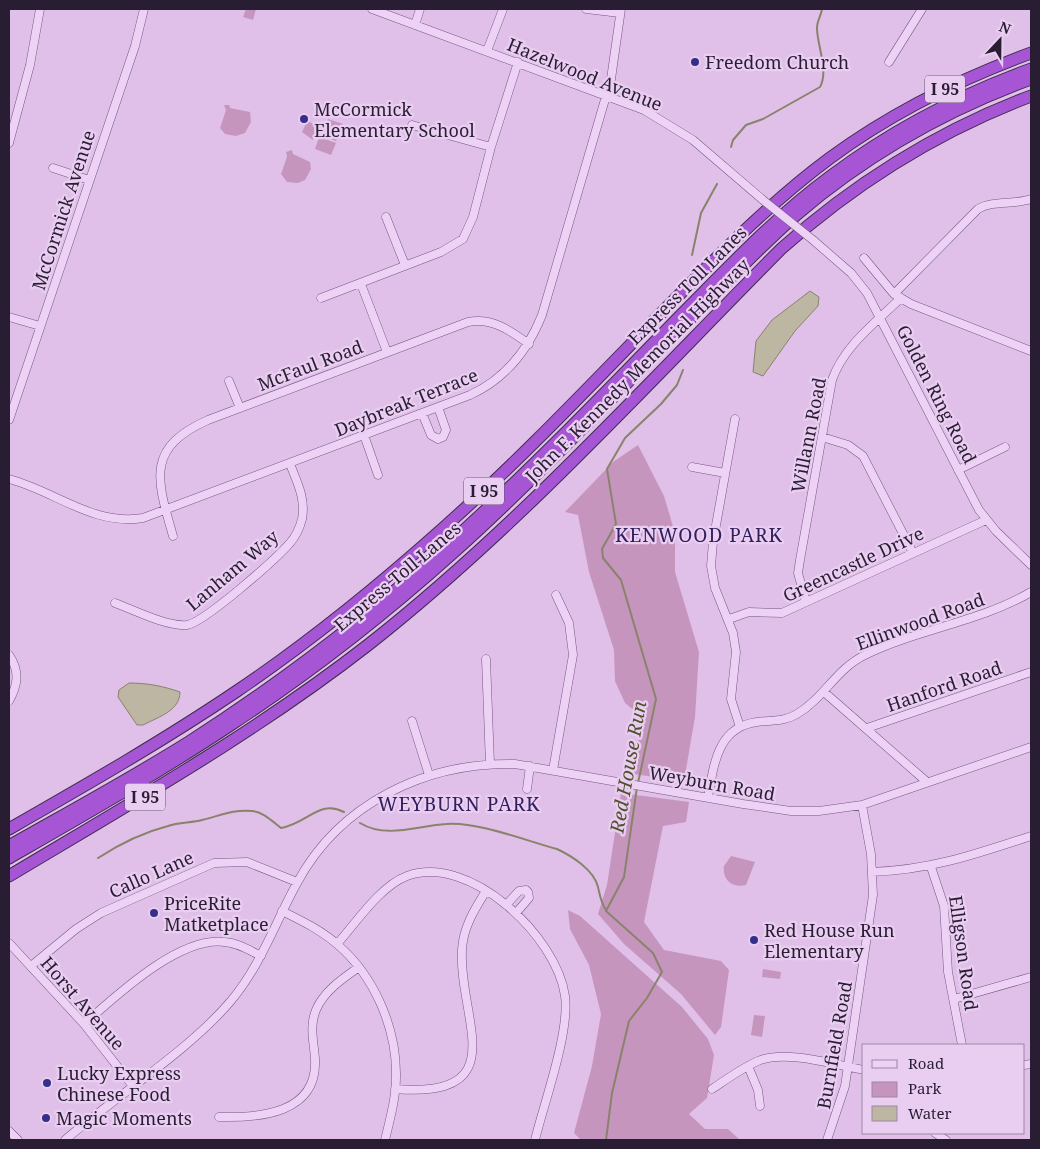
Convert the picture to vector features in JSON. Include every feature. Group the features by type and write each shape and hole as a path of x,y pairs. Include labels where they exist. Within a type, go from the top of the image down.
{"highway":[{"name":"John F. Kennedy Memorial Highway","path":"9,829 148,748 218,704 293,651 386,577 489,486 742,233 796,184 840,151 912,106 959,82 1031,53"},
{"name":"Express Toll Lanes","path":"9,846 117,785 208,729 294,670 386,599 507,490 768,228 831,176 878,144 931,113 992,84 1031,69"},
{"name":"Express Toll Lanes","path":"9,858 175,761 234,724 297,679 383,612 498,511 768,241 828,190 874,157 928,125 1031,79"},
{"name":"John F. Kennedy Memorial Highway","path":"9,876 210,757 278,712 353,656 418,604 502,529 781,249 816,218 872,177 918,148 973,120 1031,96"}],"street":[{"path":"9,143 10,130 30,65 40,9"},
{"name":"McCormick Avenue","path":"9,420 135,46 144,9"},
{"name":"Hazelwood Avenue","path":"372,9 644,110 683,133 813,240"},
{"path":"415,24 420,9"},
{"path":"487,51 503,9"},
{"path":"586,9 621,11"},
{"path":"889,62 922,9"},
{"name":"Daybreak Terrace","path":"9,479 107,519 130,520 166,511 438,407 490,384 508,369 528,344 545,306 595,128 607,96 614,67 621,11"},
{"path":"321,298 361,284 454,246 465,237 473,217 491,147 518,62"},
{"path":"412,125 491,147"},
{"path":"54,168 89,180"},
{"name":"Willann Road","path":"806,602 798,573 830,387 837,366 853,344 880,318 897,296 978,209 989,204 1014,204 1031,199"},
{"path":"386,217 405,265"},
{"name":"Golden Ring Road","path":"813,240 851,273 867,294 986,520 1031,565"},
{"path":"864,258 897,296 1031,351"},
{"path":"361,284 387,352"},
{"path":"9,317 40,326"},
{"name":"McFaul Road","path":"173,536 159,481 162,464 178,436 195,426 476,320 499,325 528,344"},
{"path":"229,381 240,408"},
{"path":"422,413 431,435 438,439 443,437 446,430 438,407"},
{"path":"708,797 719,749 726,737 740,727 731,698 736,652 729,619 715,588 711,566 713,542 734,419"},
{"path":"364,436 378,475"},
{"path":"822,438 848,445 863,456 913,552"},
{"path":"958,470 1005,446"},
{"name":"Lanham Way","path":"115,603 164,621 182,625 198,622 278,554 296,533 302,519 303,503 290,464"},
{"path":"692,467 725,473"},
{"name":"Greencastle Drive","path":"729,619 749,612 782,613 986,520"},
{"name":"Ellinwood Road","path":"740,727 750,723 786,720 803,711 824,692 839,672 866,654 890,644 991,611 1031,592"},
{"path":"553,770 573,655 569,623 556,595"},
{"path":"9,656 13,661 17,676 15,688 9,701"},
{"path":"486,659 490,764"},
{"name":"Hanford Road","path":"867,728 1031,672"},
{"path":"824,692 927,782"},
{"path":"412,721 429,775"},
{"name":"Weyburn Road","path":"65,1140 214,1019 240,990 261,956 297,882 329,838 358,812 395,788 429,775 490,764 530,766 791,811 819,811 862,805 1031,747"},
{"path":"527,789 530,766"},
{"name":"Burnfield Road","path":"827,1140 842,1098 848,1067 872,895 872,872 862,805"},
{"path":"872,872 932,867 1031,836"},
{"name":"Callo Lane","path":"31,966 76,929 101,913 214,863 247,862 297,882"},
{"name":"Elligson Road","path":"932,867 944,906 948,966 962,1044"},
{"path":"337,944 394,882 406,876 426,872 447,873 486,891 516,913 552,958 562,980 566,1004 563,1032 535,1140"},
{"path":"506,905 519,891 526,890 529,898 516,913"},
{"path":"396,1089 421,1090 442,1087 458,1080 471,1062 474,1043 462,970 462,942 469,919 486,891"},
{"path":"282,911 312,926 337,944 359,967 376,996 389,1026 396,1057 396,1089 385,1140"},
{"path":"84,1024 145,972 164,960 200,944 226,942 241,946 261,956"},
{"name":"Horst Avenue","path":"9,943 84,1024 132,1085"},
{"path":"219,1117 239,1118 270,1114 283,1110 300,1099 309,1087 315,1069 312,1025 316,1011 333,987 359,967"},
{"path":"954,999 1031,977"},
{"path":"712,1088 765,1058 782,1057 862,1070"},
{"path":"748,1066 758,1090 760,1106"},
{"path":"9,1131 18,1140"}],"green space":[{"path":"246,9 256,9 253,20 243,17"},
{"path":"224,105 250,112 251,122 245,133 236,136 225,134 220,128 226,110"},
{"path":"328,119 343,124 336,141 322,135"},
{"path":"307,121 319,126 313,140 302,132"},
{"path":"319,137 336,143 331,155 315,149"},
{"path":"292,150 293,154 310,162 311,169 305,180 298,183 287,182 281,174 287,157 286,152"},
{"path":"638,445 664,496 675,533 675,572 699,652 695,717 684,781 633,774 640,730 636,712 625,703 615,681 614,650 589,572 578,515 565,512 613,462"},
{"path":"621,793 689,802 686,822 663,826 644,922 664,950 721,961 729,970 721,1027 715,1035 681,994 624,944 598,914 607,885"},
{"path":"731,856 755,862 746,885 732,884 726,879 724,866"},
{"path":"568,910 580,916 682,1007 708,1039 714,1055 707,1098 689,1114 705,1129 728,1129 740,1140 581,1140 574,1133 592,1066 601,1014 589,965 570,929"},
{"path":"763,969 781,972 780,979 762,977"},
{"path":"754,1015 765,1016 762,1037 751,1035"}],"water":[{"path":"810,291 819,297 818,306 795,331 763,376 753,372 756,341 772,320"},
{"path":"129,683 149,684 174,690 180,692 179,699 167,713 143,725 137,725 118,697 119,690"}],"waterway":[{"name":"Red House Run","path":"731,147 733,140 746,125 763,119 820,87 823,66 817,28 822,9"},
{"name":"Red House Run","path":"692,255 701,213 717,184"},
{"name":"Red House Run","path":"638,783 656,699 621,580 603,558 602,549 616,524 607,469 625,438 661,404 677,385 683,370"},
{"name":"Red House Run","path":"606,1140 612,1093 629,1021 647,998 662,972 653,953 606,911 624,877 637,787"},
{"path":"98,858 140,835 172,825 198,821 233,812 260,813 281,828 290,826 327,808 344,812"},
{"path":"360,823 370,828 391,831 458,824 502,832 557,849 576,860 592,875 606,910"}],"place":[{"name":"Freedom Church","path":"695,62"},
{"name":"McCormick Elementary School","path":"304,119"},
{"name":"PriceRite Matketplace","path":"154,913"},
{"name":"Red House Run Elementary","path":"754,940"},
{"name":"Lucky Express Chinese Food","path":"47,1083"},
{"name":"Magic Moments","path":"46,1118"}],"district":[{"name":"KENWOOD PARK","path":"699,535"},
{"name":"WEYBURN PARK","path":"459,804"}]}
